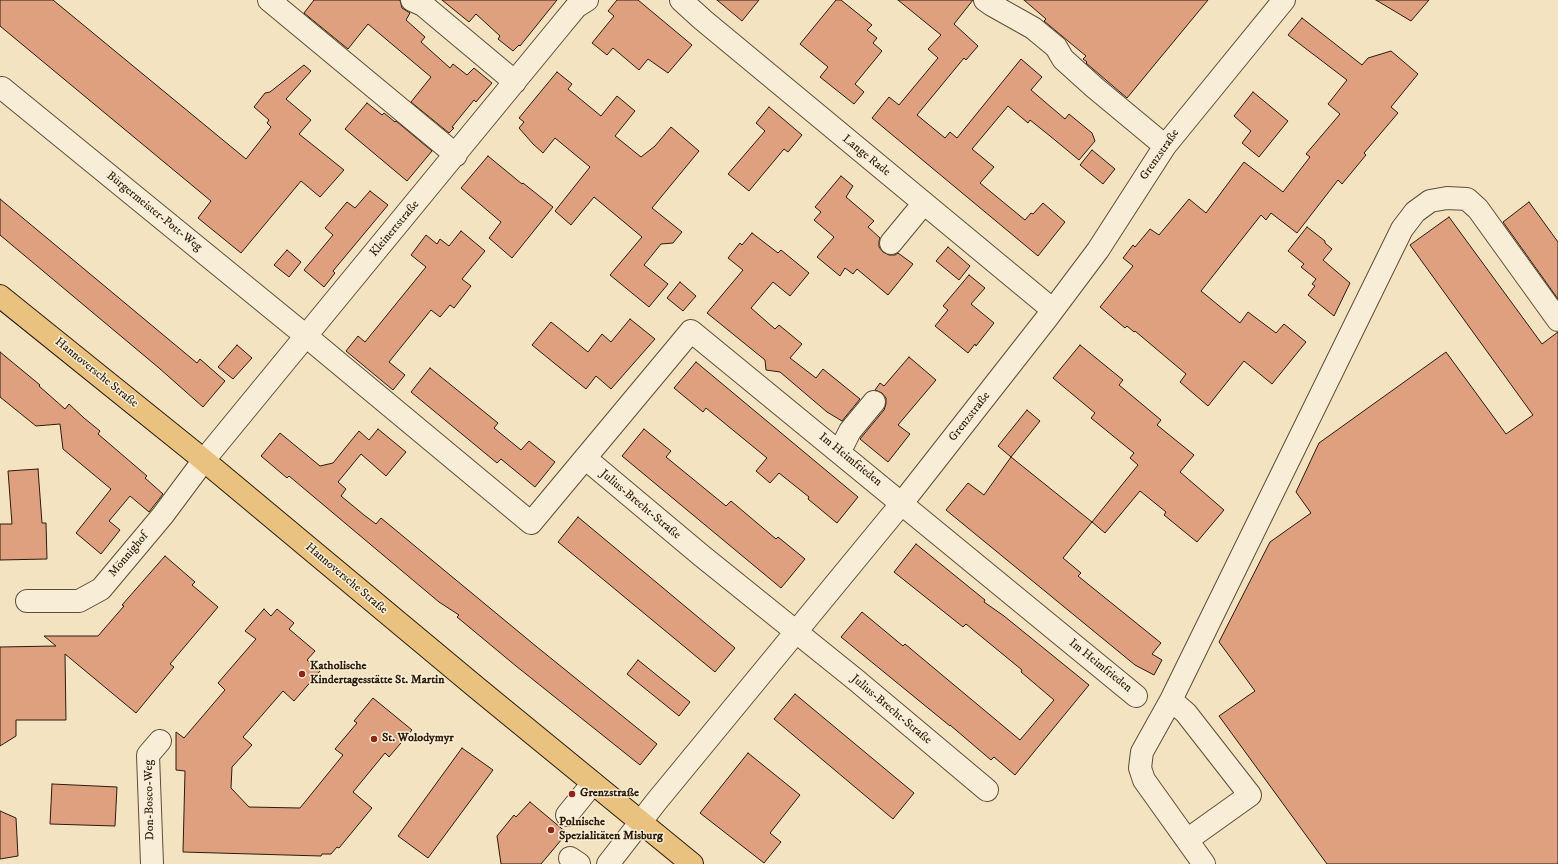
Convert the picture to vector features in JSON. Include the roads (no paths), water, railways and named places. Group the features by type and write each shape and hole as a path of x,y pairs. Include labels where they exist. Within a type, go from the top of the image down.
{"main road":[{"name":"Hannoversche Straße","path":"0,296 204,460 692,864"}],"street":[{"path":"269,0 453,159"},
{"path":"412,0 423,5 515,82"},
{"name":"Kleinertstraße","path":"204,460 453,159 576,7 587,0"},
{"name":"Lange Rade","path":"680,0 1053,310"},
{"path":"985,0 1033,28 1061,41 1063,59 1165,146"},
{"name":"Grenzstraße","path":"608,864 640,822 902,503 1098,250 1165,146 1284,0"},
{"path":"354,83 453,159"},
{"name":"Bürgermeister-Pott-Weg","path":"2,88 306,336"},
{"path":"1204,864 1144,780 1140,768 1142,752 1171,700 1402,229 1415,212 1430,201 1448,198 1467,199 1478,209 1558,320"},
{"path":"891,243 924,203"},
{"name":"Im Heimfrieden","path":"585,458 691,331 1136,696"},
{"path":"306,336 531,523 585,458"},
{"path":"838,451 850,431 874,402"},
{"name":"Julius-Brecht-Straße","path":"585,458 987,790"},
{"name":"Mönnighof","path":"27,601 79,601 101,589 163,515 204,460"},
{"path":"1171,700 1186,712 1250,795 1187,840"},
{"name":"Don-Bosco-Weg","path":"152,864 148,755 160,741"},
{"path":"567,815 593,783"}],"place":[{"name":"Katholische Kindertagesstätte St. Martin","path":"302,674"},
{"name":"St. Wolodymyr","path":"374,739"},
{"name":"Grenzstraße","path":"572,794"},
{"name":"Polnische Spezialitäten Misburg","path":"551,830"}]}
